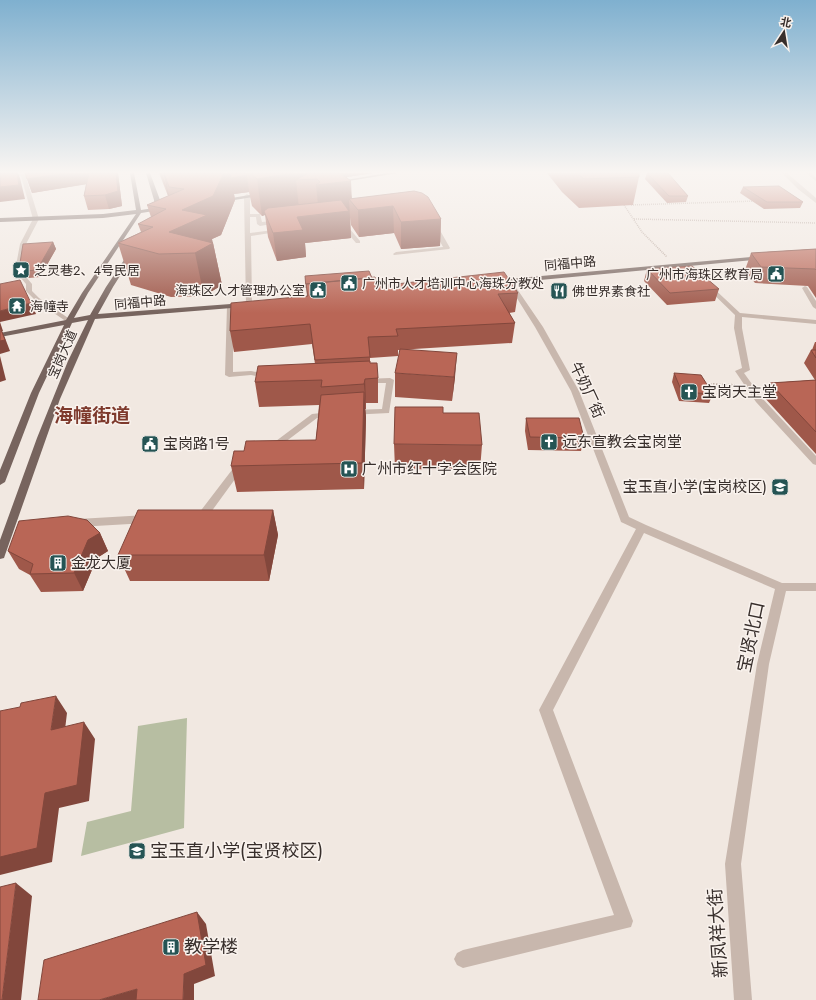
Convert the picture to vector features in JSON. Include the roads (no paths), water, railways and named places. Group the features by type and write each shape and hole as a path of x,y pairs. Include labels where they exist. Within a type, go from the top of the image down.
{"main road":[{"path":"0,220 12,220"},
{"name":"宝岗大道","path":"0,482 35,393 69,321 85,293 131,228 135,220"},
{"name":"宝岗大道","path":"0,555 14,526 66,374 92,317 114,279 137,244"},
{"name":"同福中路","path":"489,283 686,266 770,257"},
{"name":"同福中路","path":"0,335 92,317 257,304"}],"street":[{"path":"36,220 24,236 21,247 21,262 18,271 29,284 29,291 69,321"},
{"path":"247,220 249,305"},
{"path":"259,220 260,224 290,221"},
{"path":"396,254 447,248 431,220"},
{"path":"336,224 347,223 358,242"},
{"path":"247,235 284,230"},
{"path":"703,280 738,315 816,322"},
{"name":"牛奶厂街","path":"509,281 539,327 575,391 625,519"},
{"path":"805,288 816,307"},
{"path":"230,306 229,375 251,373 278,379"},
{"path":"738,315 738,328 746,370 739,371 759,400 816,462"},
{"path":"265,451 276,445 315,416 386,411 390,380 359,382"},
{"path":"186,517 202,516 240,464 252,458"},
{"path":"66,524 154,519"},
{"name":"宝贤北口","path":"625,519 642,528 780,587 763,664 732,864"},
{"path":"463,959 625,921 546,710 642,528"},
{"path":"780,587 816,588"},
{"name":"新凤祥大街","path":"732,864 743,1000"}],"place":[{"name":"芝灵巷2、4号民居","path":"21,270"},
{"name":"广州市海珠区教育局","path":"776,274"},
{"name":"广州市人才培训中心海珠分教处","path":"349,283"},
{"name":"海珠区人才管理办公室","path":"318,290"},
{"name":"佛世界素食社","path":"559,291"},
{"name":"海幢寺","path":"17,306"},
{"name":"宝岗天主堂","path":"689,392"},
{"name":"远东宣教会宝岗堂","path":"549,442"},
{"name":"宝岗路1号","path":"150,444"},
{"name":"广州市红十字会医院","path":"349,469"},
{"name":"宝玉直小学(宝岗校区)","path":"780,487"},
{"name":"金龙大厦","path":"58,563"},
{"name":"宝玉直小学(宝贤校区)","path":"137,851"},
{"name":"教学楼","path":"171,947"}],"district":[{"name":"海幢街道","path":"92,415"}]}
